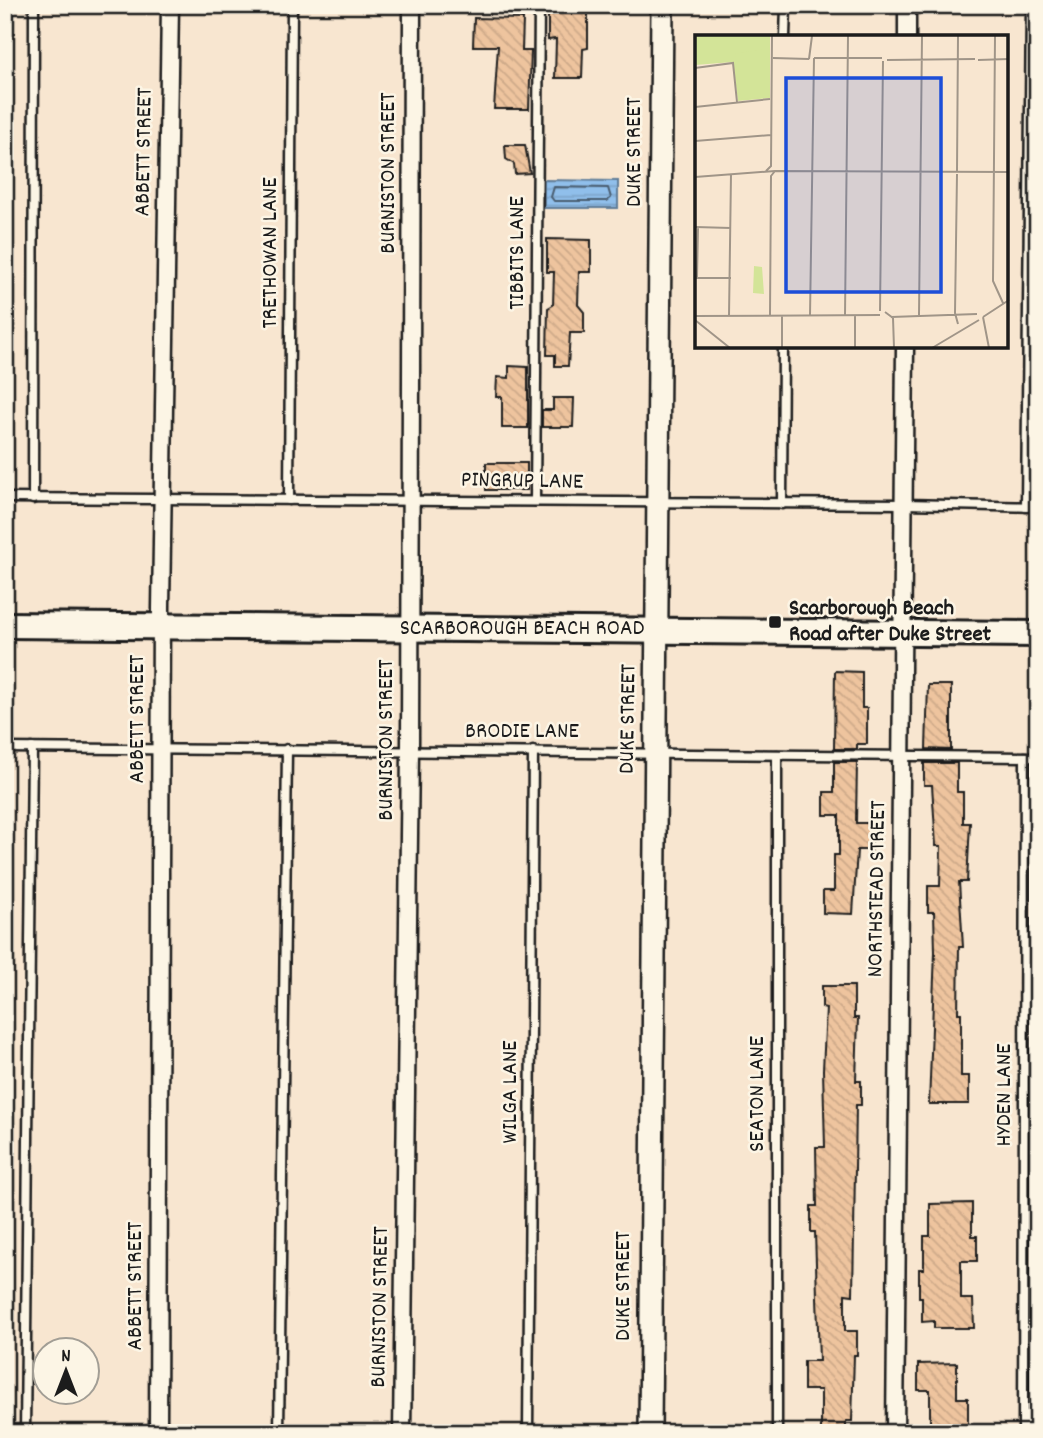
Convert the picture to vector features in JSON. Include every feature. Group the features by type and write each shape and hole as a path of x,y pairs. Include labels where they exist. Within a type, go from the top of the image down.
{"main road":[{"name":"DUKE STREET","path":"650,1433 662,5"},
{"name":"SCARBOROUGH BEACH ROAD","path":"5,625 1038,634"}],"street":[{"name":"ABBETT STREET","path":"158,1433 163,501 170,5"},
{"name":"BURNISTON STREET","path":"402,1433 411,628 412,5"},
{"path":"907,5 907,35"},
{"name":"NORTHSTEAD STREET","path":"895,1433 905,348"}],"lane":[{"path":"33,499 34,5"},
{"name":"TRETHOWAN LANE","path":"289,500 292,5"},
{"name":"TIBBITS LANE","path":"535,501 539,5"},
{"path":"785,35 786,5"},
{"path":"1026,507 1031,5"},
{"path":"782,504 783,348"},
{"name":"PINGRUP LANE","path":"5,498 163,501 411,499 1038,507"},
{"name":"BRODIE LANE","path":"5,748 1038,757"},
{"path":"25,1433 32,748"},
{"path":"279,1433 287,749"},
{"name":"WILGA LANE","path":"528,1433 533,751"},
{"name":"SEATON LANE","path":"776,1433 778,755"},
{"name":"HYDEN LANE","path":"1023,1433 1025,757"}],"water":[{"path":"544,180 618,181 618,208 544,208"}],"building":[{"path":"548,5 578,5 578,9 588,9 588,48 583,49 582,78 555,78 556,39 548,40"},
{"path":"474,18 523,19 522,51 531,51 529,109 494,109 498,46 473,46"},
{"path":"505,145 525,145 530,173 515,174 514,164 506,159"},
{"path":"547,239 591,240 591,272 579,272 578,305 584,312 584,333 570,333 568,366 555,366 555,355 547,355 548,308 553,305 554,272 547,272"},
{"path":"509,366 528,367 528,428 502,428 502,397 496,397 497,377 509,378"},
{"path":"553,398 574,398 573,427 542,427 542,410 553,410"},
{"path":"486,463 527,463 527,490 486,490"},
{"path":"835,671 862,672 862,708 867,708 867,744 857,744 857,749 834,749"},
{"path":"928,685 951,685 951,750 926,749"},
{"path":"834,762 857,762 856,823 872,823 872,850 857,850 853,914 823,913 823,891 834,891 834,855 839,855 839,815 824,815 824,792 834,792"},
{"path":"924,763 957,763 957,792 963,792 963,823 970,823 967,882 959,882 963,947 959,947 958,1013 961,1013 961,1076 969,1076 969,1104 929,1104 935,952 934,912 928,912 928,886 940,886 941,846 936,846 932,785 924,785"},
{"path":"822,986 854,986 854,1018 858,1018 856,1081 861,1081 861,1105 856,1105 853,1295 845,1294 845,1331 857,1331 857,1355 854,1355 852,1421 846,1421 846,1433 821,1433 821,1390 804,1390 804,1361 819,1361 815,1232 811,1232 811,1206 817,1206 816,1147 825,1147 823,1070 826,1008 822,1007"},
{"path":"972,1203 972,1236 977,1236 977,1261 961,1261 961,1299 973,1299 974,1328 934,1328 934,1321 922,1322 922,1297 919,1297 919,1269 924,1269 924,1236 930,1236 930,1204"},
{"path":"957,1363 957,1398 968,1398 968,1433 930,1433 930,1390 918,1390 918,1364"},
{"path":"1030,1363 1038,1363 1038,1391 1030,1391"}],"place":[{"name":"Scarborough Beach Road after Duke Street","path":"775,622"}]}
